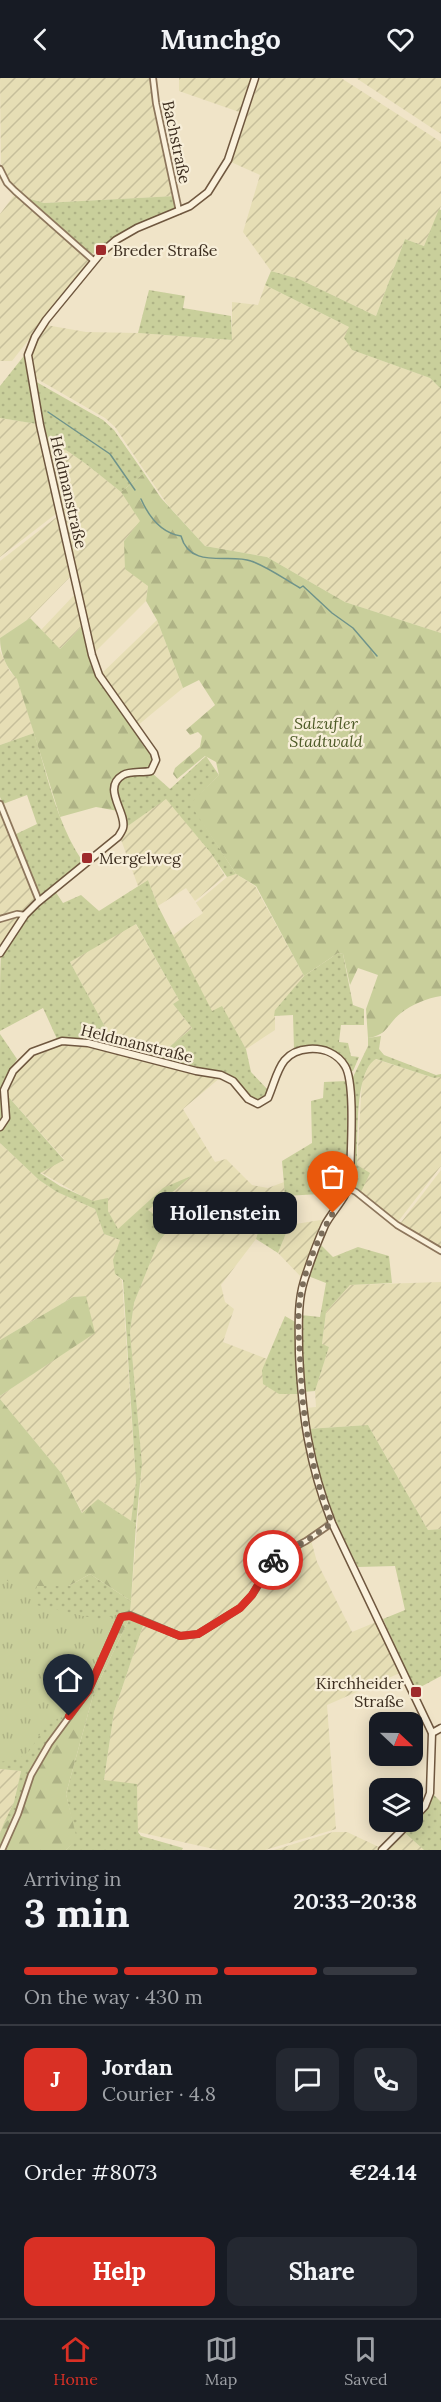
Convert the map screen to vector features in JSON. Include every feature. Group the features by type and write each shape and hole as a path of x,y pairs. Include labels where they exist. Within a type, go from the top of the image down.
{"main road":[{"name":"Heldmanstraße","path":"0,952 25,915 39,901 118,837 123,829 123,820 114,792 116,782 126,774 151,771 156,760 145,739 99,675 59,513 28,361 30,349 35,337 93,260 116,240 137,228 179,211 208,192 233,147 255,78"},
{"name":"Heldmanstraße","path":"0,1127 6,1118 4,1090 12,1071 32,1052 53,1043 75,1041 88,1043 196,1071 221,1075 233,1081 248,1099 258,1104 268,1098 278,1068 286,1057 301,1050 325,1050 339,1059 346,1067 350,1084 348,1188"},
{"path":"348,1188 323,1232 304,1281 300,1300 299,1334 304,1428 322,1497 332,1523 432,1733 430,1793 423,1808"},
{"path":"432,1733 441,1728"},
{"path":"382,1850 400,1832"}],"street":[{"name":"Bachstraße","path":"153,78 156,103 179,211"},
{"path":"0,169 7,183 15,191 93,260"},
{"path":"0,804 39,901"},
{"path":"0,919 16,914 25,915"},
{"path":"348,1188 397,1225 441,1251"},
{"path":"2,1850 18,1814 31,1775 49,1744 88,1691 121,1617 130,1616 180,1636 198,1634 240,1608 252,1595 276,1557 306,1541 332,1523"}],"shaded area":[{"path":"0,78 152,78 175,196 44,203 27,198 10,182 1,163"},
{"path":"179,78 253,78 242,113 179,91"},
{"path":"260,78 341,78 441,142 441,206 424,246 405,239 376,316 299,279 271,271 243,232 260,175 231,162"},
{"path":"356,78 441,78 441,134"},
{"path":"15,194 88,259 88,264 12,361 0,361 0,214"},
{"path":"265,285 349,327 352,350 430,378 441,389 441,633 345,602 267,557 205,546 167,504 115,427 105,418 32,376 31,353 46,325 86,332 138,333 232,340 232,302 258,305"},
{"path":"0,418 37,424 57,513 0,557"},
{"path":"53,441 121,492 141,521 124,541 148,586 146,601 94,653 47,442"},
{"path":"58,516 72,575 30,618 0,638 0,561"},
{"path":"76,593 83,625 60,649 41,630"},
{"path":"157,620 183,688 137,726 100,675"},
{"path":"0,651 10,672 17,678 34,733 0,745"},
{"path":"166,798 210,852 225,876 195,901 186,888 158,906 148,880 138,886 120,837 125,828"},
{"path":"0,808 36,900 25,912 0,917"},
{"path":"236,874 255,886 304,976 275,1010 275,1030 246,1049 222,1007 212,1012 172,936 203,913 196,903 227,877"},
{"path":"16,915 20,919 0,949 0,920"},
{"path":"135,923 179,1000 173,1004 192,1028 155,1059 116,1047 70,962"},
{"path":"75,1043 221,1077 183,1109 215,1162 226,1159 252,1185 268,1188 284,1182 289,1225 327,1219 303,1279 278,1253 289,1226 262,1218 256,1239 221,1285 225,1302 234,1309 223,1342 267,1359 262,1370 279,1394 298,1394 302,1429 329,1522 304,1540 275,1556 251,1595 239,1607 189,1635 173,1632 130,1613 142,1464 130,1332 134,1303 158,1243 171,1226 147,1210 175,1190 163,1188 118,1230 108,1211 40,1172 64,1159 6,1094 15,1072 34,1054 53,1045"},
{"path":"375,1059 434,1078 441,1077 441,1166 397,1223 360,1194 357,1165 362,1081 370,1063"},
{"path":"0,1143 39,1180 57,1192 95,1209 104,1234 120,1240 115,1274 122,1280 136,1482 131,1521 98,1499 83,1514 62,1474 0,1399 0,1396 94,1333 86,1296 73,1297 0,1340"},
{"path":"441,1170 441,1248 399,1225"},
{"path":"441,1282 441,1529 428,1530 368,1425 307,1429 306,1408 316,1407 315,1391 329,1347 322,1345 326,1312 350,1285"},
{"path":"311,1540 317,1562 352,1632 376,1622 400,1673 327,1705 336,1829 265,1850 218,1850 138,1832 137,1785 104,1781 114,1712 144,1623 180,1638 196,1636 241,1610 253,1597 277,1558"},
{"path":"0,1769 21,1771 14,1802 0,1833"},
{"path":"333,1832 347,1832 381,1848 380,1850 274,1850"},
{"path":"404,1832 424,1850 385,1850"}],"green space":[{"path":"175,196 177,207 175,210 115,239 97,253 89,254 27,198 44,203"},
{"path":"439,209 441,210 441,389 430,378 352,350 344,338 349,327 265,285 271,271 299,279 376,316 405,239 424,246"},
{"path":"149,290 185,296 183,308 231,316 232,340 138,333"},
{"path":"27,352 27,371 37,424 0,418 0,386"},
{"path":"33,380 103,420 114,430 144,473 121,492 53,441 47,442"},
{"name":"Salzufler Stadtwald","path":"144,473 161,498 205,546 267,557 345,602 441,633 441,996 410,1007 396,1017 384,1032 375,1037 368,1038 366,1009 378,975 358,968 350,985 343,954 338,953 304,976 256,886 236,874 190,804 219,775 216,762 205,756 177,779 173,774 175,768 200,747 202,736 198,732 190,735 186,730 215,705 199,680 183,688 157,620 146,601 148,586 125,569 124,541 140,521 121,492"},
{"path":"30,618 60,649 83,625 98,676 145,739 154,760 149,768 125,772 114,782 118,811 96,807 60,817 17,679 7,665 1,649 0,638"},
{"path":"34,733 66,832 83,862 40,897 14,835 37,824 27,795 3,804 0,797 0,745"},
{"path":"206,756 219,775 191,804 236,874 227,877 210,852 166,799 125,828 118,807 117,784 127,775 152,773 170,789"},
{"path":"148,880 158,906 212,1011 222,1006 246,1049 251,1072 269,1091 261,1101 249,1098 233,1080 155,1059 192,1028 173,1004 179,1000 136,924 70,962 116,1047 87,1040 57,1039 43,1008 0,1031 1,956 10,937 31,912 55,891 63,903 81,895 99,911"},
{"path":"338,953 343,954 353,1005 364,1009 364,1025 341,1025 339,1042 348,1043 351,1056 359,1057 353,1071 350,1072 332,1054 319,1047 294,1049 293,1015 274,1016 275,1010 304,976"},
{"path":"0,1034 17,1059 3,1085 1,1095 3,1114 0,1125"},
{"path":"381,1036 379,1049 384,1055 436,1075 441,1074 441,1077 434,1078 376,1059 369,1066 361,1091 357,1165 370,1173 360,1194 351,1186 353,1077 368,1046 368,1038"},
{"path":"347,1081 348,1173 327,1174 320,1194 285,1196 282,1161 312,1143 311,1101 323,1098 324,1082"},
{"path":"6,1094 64,1160 40,1173 60,1186 93,1201 108,1198 108,1211 118,1229 163,1188 191,1176 148,1210 171,1226 158,1243 134,1303 130,1332 142,1464 136,1524 131,1521 136,1482 123,1280 115,1274 113,1260 120,1240 104,1234 95,1209 57,1192 39,1180 0,1143 0,1131 8,1118"},
{"path":"262,1218 289,1226 278,1253 256,1239"},
{"path":"320,1244 333,1257 358,1247 389,1256 392,1283 350,1285 326,1312 322,1344 329,1347 315,1391 303,1392 301,1315 320,1317 326,1283 308,1276"},
{"path":"86,1296 95,1333 0,1396 0,1340 73,1297"},
{"path":"285,1316 297,1323 298,1394 279,1394 263,1384 262,1370"},
{"path":"0,1399 62,1474 82,1513 98,1499 136,1524 131,1601 90,1574 69,1586 37,1586 31,1610 0,1591"},
{"path":"368,1425 428,1530 441,1529 441,1676 415,1690 383,1619 405,1610 395,1566 358,1567 328,1500 307,1429"},
{"path":"90,1574 131,1601 130,1613 29,1774 16,1814 4,1823 14,1802 21,1771 0,1769 0,1591 37,1586 69,1586"},
{"path":"0,1578 34,1591 36,1605 101,1620 121,1613 98,1670 82,1699 64,1718 48,1725 26,1754 0,1762"},
{"path":"130,1617 144,1623 114,1712 104,1780 137,1784 138,1832 141,1836 183,1848 182,1850 66,1850 76,1839 66,1794 94,1692"},
{"path":"130,1617 94,1692 66,1794 77,1839 66,1850 0,1850 0,1833 4,1823 16,1814 33,1776 50,1745 70,1717 123,1618"},
{"path":"433,1794 441,1802 441,1850 424,1850 404,1832 423,1832 423,1811"}],"waterway":[{"path":"48,412 110,454 135,490"},
{"path":"141,499 156,523 167,531 181,536 186,547 193,553 202,557 251,561 300,588 303,586 332,613 353,628 377,656"}],"way so far":[{"path":"273,1560 332,1523 322,1497 304,1428 299,1334 300,1300 304,1281 326,1224 333,1213"}],"place":[{"name":"Breder Straße","path":"101,250"},
{"name":"Mergelweg","path":"87,858"},
{"name":"Hollenstein","path":"333,1213"},
{"name":"Kirchheider Straße","path":"416,1692"}],"route":[{"path":"69,1716 88,1691 121,1617 130,1616 180,1636 198,1634 240,1608 252,1595 273,1560"}]}
